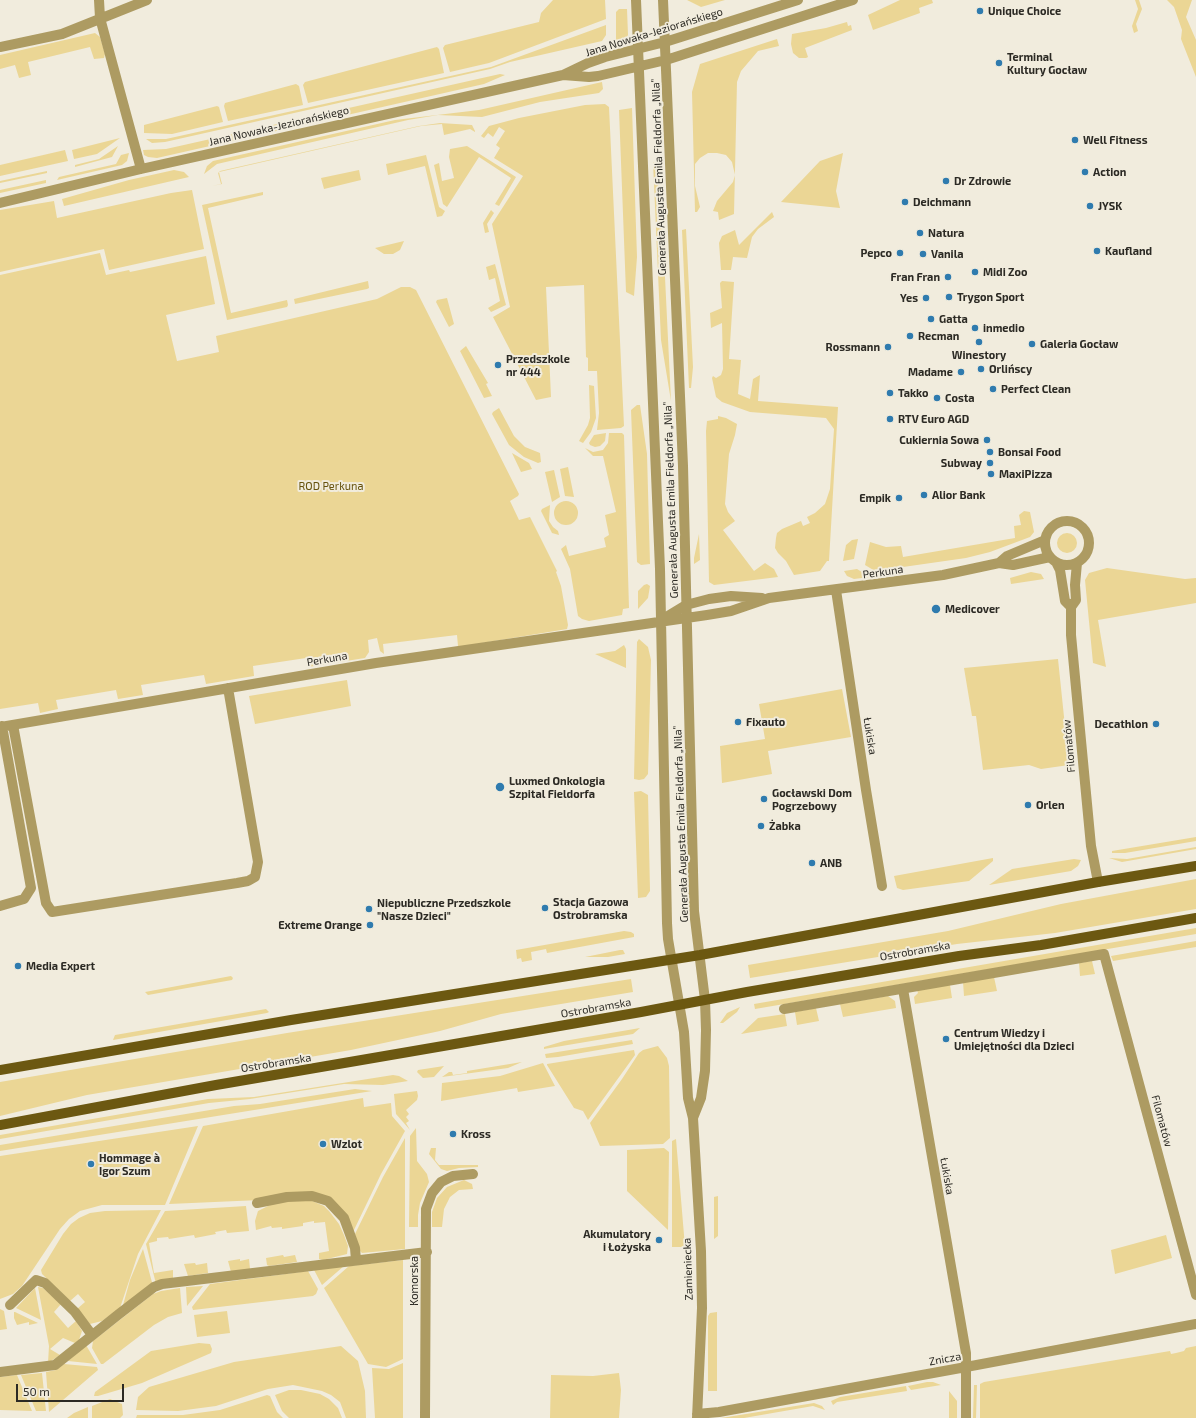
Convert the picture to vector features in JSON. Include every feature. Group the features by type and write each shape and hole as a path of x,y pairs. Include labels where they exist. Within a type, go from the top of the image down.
{"main road":[{"path":"0,1070 290,1020 671,960 955,910 1098,882 1196,866"},
{"name":"Ostrobramska","path":"0,1125 216,1085 959,956 1041,945 1196,918"}],"street":[{"path":"99,0 100,18 141,169"},
{"path":"0,47 62,34 147,0"},
{"name":"Generała Augusta Emila Fieldorfa „Nila”","path":"636,0 660,569 667,923 671,960"},
{"name":"Generała Augusta Emila Fieldorfa „Nila”","path":"663,0 683,466 694,911 705,1000"},
{"name":"Jana Nowaka-Jeziorańskiego","path":"0,203 141,169 563,75 594,61 665,42 798,0"},
{"name":"Jana Nowaka-Jeziorańskiego","path":"563,75 589,77 640,67 692,53 854,0"},
{"path":"1059,522 1072,522 1078,524 1087,535 1089,543 1084,556 1077,562 1067,565 1053,560 1046,552 1045,540 1050,528 1059,522"},
{"name":"Perkuna","path":"999,563 1006,556 1045,540"},
{"name":"Perkuna","path":"660,622 686,605 730,596 769,598 944,575 999,563 1013,565 1053,560"},
{"name":"Filomatów","path":"1053,560 1060,570 1064,601 1070,607 1089,834 1098,882"},
{"name":"Filomatów","path":"1070,607 1076,600 1075,585 1077,562"},
{"name":"Łukiska","path":"836,590 864,782 882,886"},
{"name":"Perkuna","path":"1,727 376,663 731,611 769,598"},
{"path":"13,725 46,903 52,912 237,883 248,881 255,877 258,862 228,688"},
{"path":"0,906 24,899 31,888 1,727"},
{"name":"Filomatów","path":"903,989 1104,954 1196,1295"},
{"name":"Zamieniecka","path":"671,960 684,1032 688,1098 693,1118 702,1288 697,1416"},
{"path":"784,1009 903,989"},
{"name":"Łukiska","path":"903,989 966,1353 966,1418"},
{"name":"Zamieniecka","path":"693,1118 701,1098 705,1071 705,1000"},
{"name":"Komorska","path":"425,1418 427,1252 426,1209 432,1193 441,1182 452,1176 473,1174"},
{"path":"257,1203 287,1197 312,1196 328,1201 344,1218 355,1248 356,1260"},
{"path":"0,1372 55,1365 92,1335 162,1284 427,1252"},
{"path":"10,1305 36,1280 45,1283 75,1312 92,1335"},
{"name":"Znicza","path":"697,1416 966,1368 1196,1324"}],"green space":[{"path":"553,0 605,0 606,19 489,63 450,72 443,48 445,45 539,22 541,13"},
{"path":"687,0 725,0 701,7"},
{"path":"900,0 932,0 933,3 919,8 920,13 873,30 868,15"},
{"path":"1135,0 1139,0 1142,9 1136,24 1138,31 1134,33 1132,26 1138,9"},
{"path":"1167,0 1192,0 1186,17 1196,40 1196,77 1181,39 1182,30 1174,7"},
{"path":"619,9 627,9 628,35 624,42 616,47 616,12"},
{"path":"847,22 848,26 851,25 852,30 805,48 808,57 799,58 793,53 791,44 792,34 826,28"},
{"path":"606,25 606,35 602,41 510,62 490,69 165,142 152,143 146,139 166,139 491,67"},
{"path":"95,33 100,37 105,54 104,58 94,59 90,47 28,62 31,75 19,78 15,65 0,69 0,55"},
{"path":"777,39 779,46 758,51 741,71 737,82 735,175 732,162 726,155 708,153 700,158 695,164 695,186 700,207 697,212 695,212 692,92 700,64"},
{"path":"437,47 439,49 444,73 308,103 303,85 305,82"},
{"path":"500,74 505,75 484,84 157,158 144,155 143,150 166,149"},
{"path":"602,82 603,89 599,93 540,102 482,117 438,115 408,120 217,164 204,174 207,166 213,161 395,120 479,110"},
{"path":"296,84 299,86 303,105 228,121 224,106 225,103"},
{"path":"605,104 609,107 624,426 621,428 597,430 599,413 597,371 588,371 588,358 586,357 584,285 546,287 551,397 536,400 493,317 510,307 492,224 523,176 494,158 500,148 496,145 505,131 499,127 493,137 488,133 484,138 481,136 489,126 519,118 585,105"},
{"path":"217,106 219,107 223,122 172,134 144,133 144,125"},
{"path":"632,108 637,257 634,296 626,292 619,110"},
{"path":"440,123 472,125 475,131 470,129 444,135 442,124 421,126 219,172 419,126"},
{"path":"120,138 97,154 74,159 72,150"},
{"path":"118,146 112,157 75,167 75,165 99,159"},
{"path":"467,146 516,177 499,206 495,204 511,178 479,157 447,207 443,204 434,165 439,163 442,181 454,178 449,157 450,149"},
{"path":"65,150 68,161 0,176 0,165"},
{"path":"129,153 127,161 122,165 57,180 59,177 116,164 121,155"},
{"path":"843,153 836,191 840,208 781,202 820,161"},
{"path":"426,155 439,207 445,211 442,216 437,217 425,166 388,175 386,164"},
{"path":"653,162 655,162 662,215 671,401 661,340"},
{"path":"174,170 184,172 189,177 64,206 62,199 129,180"},
{"path":"359,170 361,180 324,189 321,178"},
{"path":"47,171 47,173 0,183 0,181"},
{"path":"219,172 222,184 212,186 221,184"},
{"path":"735,175 734,214 719,220 718,212 713,211 717,201 733,182"},
{"path":"46,180 46,183 0,193 0,190"},
{"path":"192,190 204,249 109,270 104,249 0,272 0,210 54,201 57,218 171,193"},
{"path":"263,192 263,195 208,208 231,313 287,300 288,305 287,307 227,320 202,205"},
{"path":"491,210 494,213 487,224 489,232 485,233 483,223"},
{"path":"772,212 774,217 758,229 752,237 747,258 733,257 731,270 721,270 719,243 722,236 735,230 739,245"},
{"path":"686,229 693,367 691,388 689,388 682,230"},
{"path":"404,241 400,250 393,254 384,254 375,248"},
{"name":"ROD Perkuna","path":"100,253 106,275 129,270 130,272 206,256 215,304 166,315 177,361 219,352 216,336 377,299 401,287 410,287 416,290 519,494 510,501 519,520 530,517 557,571 568,625 567,629 464,646 458,646 457,635 383,644 384,654 380,651 377,638 368,640 369,652 365,658 308,667 306,658 253,666 254,676 206,684 204,675 141,685 143,695 118,699 116,690 56,700 58,709 40,713 38,703 0,709 0,275"},
{"path":"495,264 506,305 491,312 488,308 500,301 495,278 489,280 486,267"},
{"path":"368,281 369,288 367,289 295,304 294,299"},
{"path":"722,281 734,282 729,359 741,360 738,394 750,399 753,379 760,375 758,401 838,407 829,561 827,561 820,571 794,575 786,561 775,548 777,533 782,529 801,521 803,526 810,523 807,517 815,513 825,504 830,489 834,429 826,418 750,412 722,402 716,397 712,378 713,376 716,378 721,375 723,369 722,323 711,328 710,313 722,308 720,283"},
{"path":"447,298 454,324 449,327 436,302 437,300"},
{"path":"466,346 488,383 486,384 492,396 484,398 460,351"},
{"path":"589,385 594,386 596,418 591,432 583,443 579,441 588,425 590,418"},
{"path":"637,405 640,405 647,454 650,564 641,565 637,562 631,410"},
{"path":"499,408 514,436 525,447 540,453 541,462 538,463 524,457 509,445 492,414"},
{"path":"718,416 726,418 737,424 729,454 725,504 728,512 735,521 723,530 754,571 765,563 774,569 778,577 714,585 709,582 706,431 707,421 718,419"},
{"path":"606,433 605,441 600,446 595,447 590,445 589,443 594,435"},
{"path":"609,433 622,433 624,435 629,608 623,609 622,615 589,621 578,616 570,569 561,549 566,545 569,556 606,547 604,538 609,535 605,515 616,512 603,456 593,456 585,448 593,452 603,450 608,443"},
{"path":"512,453 529,463 532,469 521,472"},
{"path":"568,467 574,497 565,496 560,469"},
{"path":"554,470 560,497 552,502 545,472"},
{"path":"561,501 571,501 578,508 578,518 571,525 561,525 554,518 554,508"},
{"path":"550,505 549,521 558,531 559,535 552,533 541,511"},
{"path":"1024,511 1030,512 1034,532 1030,537 990,552 966,558 875,571 865,565 870,542 886,547 901,546 903,557 1015,538 1014,526 1021,525 1019,515"},
{"path":"1067,533 1074,536 1077,543 1074,550 1067,553 1060,550 1057,543 1060,536"},
{"path":"699,534 700,560 694,564 694,558"},
{"path":"858,539 854,559 843,561 846,545 852,540"},
{"path":"1107,568 1185,579 1196,578 1196,603 1098,620 1106,667 1093,663 1085,580 1089,573"},
{"path":"857,569 870,577 854,579 847,576 844,571"},
{"path":"1031,572 1041,574 1044,579 1011,584 1010,578"},
{"path":"647,584 650,586 648,598 638,609 638,591"},
{"path":"639,639 648,647 651,660 648,774 644,779 639,780 634,779 637,642"},
{"path":"624,645 626,649 626,668 595,654 615,651"},
{"path":"1058,659 1069,765 1041,769 1029,765 983,770 976,716 972,716 964,668"},
{"path":"347,680 351,706 255,724 249,696"},
{"path":"842,689 851,737 768,751 772,774 722,783 720,746 765,739 759,704"},
{"path":"641,791 648,795 650,891 646,897 638,898 634,792"},
{"path":"1196,837 1196,841 1125,853 1112,853 1112,851"},
{"path":"1196,847 1196,849 1122,862 1109,858 1127,859"},
{"path":"993,858 993,861 969,881 903,890 897,888 894,876"},
{"path":"1074,859 1081,860 1078,866 1071,871 989,885 1012,869"},
{"path":"1196,879 1196,909 1055,933 957,944 750,978 748,965 948,931 1061,904"},
{"path":"1196,928 1196,934 755,1009 754,1004"},
{"path":"624,931 631,932 634,934 634,937 547,953 546,949 531,952 532,960 522,962 521,958 517,959 516,950"},
{"path":"1196,941 1196,947 1113,961 1111,956"},
{"path":"623,950 625,954 608,957 585,957"},
{"path":"1092,961 1095,974 1080,976 1079,963"},
{"path":"231,976 233,978 232,980 148,995 145,992"},
{"path":"994,977 997,991 964,996 963,982"},
{"path":"631,979 633,992 501,1014 440,1031 351,1050 87,1095 0,1116 0,1082 287,1033"},
{"path":"950,985 952,998 915,1004 914,997 918,993 917,990"},
{"path":"888,996 895,1001 896,1008 843,1017 840,1004"},
{"path":"740,1007 737,1012 723,1023 720,1023 727,1013"},
{"path":"816,1008 819,1021 797,1025 795,1012"},
{"path":"266,1009 269,1012 113,1040 115,1035"},
{"path":"785,1014 787,1026 741,1034 758,1018"},
{"path":"640,1028 633,1034 544,1049 544,1047 564,1041"},
{"path":"632,1040 633,1044 558,1057 546,1058 545,1054"},
{"path":"658,1046 667,1058 669,1066 670,1138 663,1144 600,1146 590,1123 639,1053 643,1050"},
{"path":"634,1050 635,1055 588,1120 583,1111 574,1108 547,1065 547,1064"},
{"path":"522,1062 508,1068 442,1077 449,1072 452,1072 453,1075 467,1073 467,1071"},
{"path":"543,1063 555,1086 518,1092 517,1088 441,1101 442,1083 500,1076"},
{"path":"444,1066 434,1077 423,1078 417,1072 418,1070"},
{"path":"393,1075 399,1076 408,1081 383,1085 344,1084 250,1099 209,1103 0,1139 0,1135 208,1099 254,1097"},
{"path":"355,1089 372,1091 0,1151 0,1145 234,1106 260,1104"},
{"path":"417,1091 417,1100 406,1110 409,1114 406,1117 409,1121 406,1123 410,1130 396,1114 394,1094"},
{"path":"363,1098 364,1107 391,1103 392,1116 405,1131 381,1174 353,1232 332,1201 260,1200 169,1204 203,1126"},
{"path":"198,1126 165,1205 102,1205 80,1211 69,1219 60,1229 22,1286 13,1294 0,1299 0,1156"},
{"path":"416,1128 417,1161 427,1174 429,1182 420,1203 418,1227 409,1227 410,1136"},
{"path":"405,1138 405,1249 362,1253 358,1249 355,1234 383,1177"},
{"path":"676,1139 685,1247 672,1247 672,1141"},
{"path":"431,1148 436,1148 435,1160 439,1165 478,1165 478,1167 459,1168 447,1171 441,1169 429,1154"},
{"path":"664,1148 669,1152 668,1230 627,1191 627,1150"},
{"path":"464,1180 472,1184 473,1189 459,1190 450,1197 444,1209 442,1227 432,1227 432,1212 437,1198 447,1187"},
{"path":"718,1196 718,1236 714,1239 714,1197"},
{"path":"291,1200 310,1200 324,1206 339,1224 348,1246 347,1254 323,1260 319,1259 319,1253 329,1251 325,1222 314,1223 314,1221 303,1223 303,1226 282,1229 282,1227 272,1228 271,1226 256,1230 255,1221 258,1211 272,1204"},
{"path":"246,1206 249,1231 227,1233 226,1230 215,1232 216,1234 195,1238 194,1235 169,1239 168,1237 157,1238 157,1241 149,1243 154,1273 173,1270 173,1279 156,1284 146,1244 165,1211"},
{"path":"161,1210 138,1254 120,1308 102,1321 90,1324 77,1309 85,1302 78,1294 70,1301 42,1274 41,1270 63,1234 71,1224 79,1218 90,1213 105,1211"},
{"path":"1166,1235 1172,1258 1115,1274 1111,1250"},
{"path":"143,1249 153,1286 123,1305 130,1280"},
{"path":"283,1255 284,1257 295,1255 297,1262 267,1265 266,1258"},
{"path":"240,1259 240,1261 249,1259 250,1269 231,1272 228,1261"},
{"path":"403,1260 403,1359 386,1367 368,1364 324,1288 349,1266"},
{"path":"195,1263 196,1265 207,1263 208,1273 188,1276 184,1264"},
{"path":"344,1266 322,1285 314,1270"},
{"path":"308,1271 318,1289 316,1294 313,1296 193,1310 192,1307 210,1284"},
{"path":"203,1286 187,1306 186,1287"},
{"path":"38,1287 43,1288 61,1304 54,1312 68,1328 76,1321 82,1331 79,1340 75,1343 63,1338 50,1349 60,1355 48,1363 49,1346"},
{"path":"35,1288 41,1320 16,1308"},
{"path":"180,1288 182,1313 168,1317 154,1325 101,1364 92,1348 93,1341 153,1294"},
{"path":"0,1309 4,1311 7,1329 0,1330"},
{"path":"227,1311 230,1333 197,1337 194,1315"},
{"path":"14,1312 38,1323 29,1325 29,1322 17,1325 14,1318"},
{"path":"717,1312 717,1391 708,1391 708,1316 710,1313"},
{"path":"199,1343 210,1344 212,1349 211,1353 142,1383 94,1396 95,1392 151,1351"},
{"path":"86,1345 97,1364 68,1361"},
{"path":"341,1346 358,1361 365,1391 366,1418 346,1418 340,1402 331,1395 322,1391 293,1385 268,1389 216,1406 178,1411 136,1410 138,1397 149,1387 234,1362"},
{"path":"1196,1346 1196,1418 980,1418 980,1384 984,1382 1170,1351 1171,1354"},
{"path":"403,1363 403,1418 375,1418 372,1368 389,1369"},
{"path":"64,1364 97,1367 98,1370 49,1412 46,1372 56,1370"},
{"path":"42,1373 46,1411 36,1411 21,1375"},
{"path":"619,1373 621,1390 619,1418 550,1418 551,1375 593,1376"},
{"path":"17,1375 32,1411 0,1410 0,1377"},
{"path":"933,1382 941,1385 911,1390 908,1386"},
{"path":"974,1385 977,1385 976,1418 973,1418"},
{"path":"906,1386 907,1391 837,1402 833,1405 831,1401 840,1397"},
{"path":"289,1390 301,1390 320,1394 329,1399 338,1408 342,1418 289,1418 282,1411 275,1395"},
{"path":"949,1391 957,1401 957,1418 949,1418"},
{"path":"267,1395 270,1396 277,1412 283,1418 136,1418 137,1415 183,1415 220,1410"},
{"path":"110,1399 122,1404 123,1415 120,1418 92,1418 92,1406"},
{"path":"814,1403 822,1406 825,1410 813,1406 744,1418 721,1418"},
{"path":"88,1407 88,1418 67,1418 74,1413"}],"place":[{"name":"Unique Choice","path":"980,11"},
{"name":"Terminal Kultury Gocław","path":"999,63"},
{"name":"Well Fitness","path":"1075,140"},
{"name":"Action","path":"1085,172"},
{"name":"Dr Zdrowie","path":"946,181"},
{"name":"Deichmann","path":"905,202"},
{"name":"JYSK","path":"1090,206"},
{"name":"Natura","path":"920,233"},
{"name":"Kaufland","path":"1097,251"},
{"name":"Pepco","path":"900,253"},
{"name":"Vanila","path":"923,254"},
{"name":"Midi Zoo","path":"975,272"},
{"name":"Fran Fran","path":"948,277"},
{"name":"Trygon Sport","path":"949,297"},
{"name":"Yes","path":"926,298"},
{"name":"Gatta","path":"931,319"},
{"name":"inmedio","path":"975,328"},
{"name":"Recman","path":"910,336"},
{"name":"Winestory","path":"979,342"},
{"name":"Galeria Gocław","path":"1032,344"},
{"name":"Rossmann","path":"888,347"},
{"name":"Przedszkole nr 444","path":"498,365"},
{"name":"Orlińscy","path":"981,369"},
{"name":"Madame","path":"961,372"},
{"name":"Perfect Clean","path":"993,389"},
{"name":"Takko","path":"890,393"},
{"name":"Costa","path":"937,398"},
{"name":"RTV Euro AGD","path":"890,419"},
{"name":"Cukiernia Sowa","path":"987,440"},
{"name":"Bonsai Food","path":"990,452"},
{"name":"Subway","path":"990,463"},
{"name":"MaxiPizza","path":"991,474"},
{"name":"Alior Bank","path":"924,495"},
{"name":"Empik","path":"899,498"},
{"name":"Medicover","path":"936,609"},
{"name":"Fixauto","path":"738,722"},
{"name":"Decathlon","path":"1156,724"},
{"name":"Luxmed Onkologia Szpital Fieldorfa","path":"500,787"},
{"name":"Gocławski Dom Pogrzebowy","path":"764,799"},
{"name":"Orlen","path":"1028,805"},
{"name":"Żabka","path":"761,826"},
{"name":"ANB","path":"812,863"},
{"name":"Stacja Gazowa Ostrobramska","path":"545,908"},
{"name":"Niepubliczne Przedszkole \"Nasze Dzieci\"","path":"369,909"},
{"name":"Extreme Orange","path":"370,925"},
{"name":"Media Expert","path":"18,966"},
{"name":"Centrum Wiedzy i Umiejętności dla Dzieci","path":"946,1039"},
{"name":"Kross","path":"453,1134"},
{"name":"Wzlot","path":"323,1144"},
{"name":"Hommage à Igor Szum","path":"91,1164"},
{"name":"Akumulatory i Łożyska","path":"659,1240"}]}
